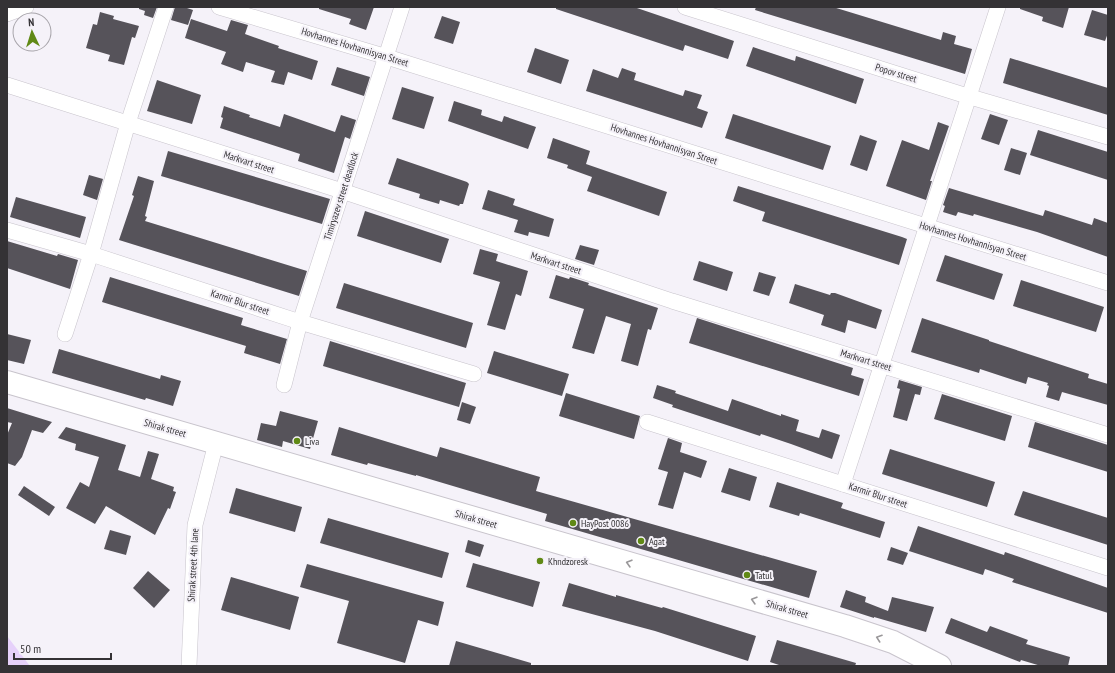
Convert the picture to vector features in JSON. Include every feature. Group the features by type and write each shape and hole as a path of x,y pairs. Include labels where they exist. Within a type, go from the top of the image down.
{"highway":[{"name":"Shirak street","path":"7,382 214,449 842,640 891,656 912,666"},
{"name":"Shirak street","path":"7,396 214,449 845,626 893,642 940,666"}],"street":[{"path":"7,14 26,7"},
{"path":"65,334 91,254 128,123 166,7"},
{"name":"Hovhannes Hovhannisyan Street","path":"219,7 387,57 1108,284"},
{"name":"Timiryazev street deadlock","path":"284,385 300,322 402,7"},
{"name":"Popov street","path":"685,7 968,96 1108,137"},
{"path":"843,484 998,7"},
{"name":"Markvart street","path":"7,85 342,191 672,301 1108,435"},
{"name":"Karmir Blur street","path":"7,230 91,254 300,322 474,374"},
{"name":"Karmir Blur street","path":"647,422 1108,568"},
{"name":"Shirak street 4th lane","path":"189,666 195,525 214,449"}],"shaded area":[{"path":"7,636 30,666 7,666"}],"building":[{"path":"139,7 157,7 153,18 144,15 145,11 139,9"},
{"path":"175,7 184,7 193,10 188,25 171,20"},
{"path":"319,7 374,7 366,30 349,24 351,19 319,9"},
{"path":"556,7 634,7 734,41 728,59 685,45 683,51 556,9"},
{"path":"756,7 833,7 941,40 943,32 956,36 954,44 972,49 965,74 755,10"},
{"path":"1020,7 1069,7 1063,28 1042,21 1043,17 1020,9"},
{"path":"1092,10 1108,15 1108,33 1105,41 1084,35"},
{"path":"100,12 114,16 113,19 139,26 135,38 132,37 124,65 108,61 110,55 86,48 93,24 97,25"},
{"path":"442,16 460,22 453,44 434,38"},
{"path":"191,19 227,31 231,20 248,25 245,34 279,46 278,48 318,61 312,80 288,72 284,85 271,82 275,71 246,62 243,72 221,64 226,52 185,38"},
{"path":"753,47 795,61 796,56 864,79 856,104 746,66"},
{"path":"535,48 569,60 561,84 527,72"},
{"path":"1010,58 1108,88 1108,115 1003,83"},
{"path":"337,67 370,77 364,96 331,85"},
{"path":"622,68 636,73 634,80 683,96 685,90 702,95 697,108 708,112 702,128 586,91 593,69 618,78"},
{"path":"157,80 201,95 192,124 147,111"},
{"path":"402,87 434,97 424,129 392,119"},
{"path":"454,101 482,110 481,115 502,122 504,116 536,127 528,149 448,121"},
{"path":"224,106 250,115 249,117 280,127 284,114 335,132 341,115 356,120 350,139 345,137 334,173 298,161 300,154 220,128"},
{"path":"733,114 831,146 823,170 725,138"},
{"path":"990,114 1008,120 999,145 981,139"},
{"path":"938,122 949,126 930,181 932,181 926,200 886,186 902,140 929,150"},
{"path":"1038,130 1108,152 1108,180 1030,155"},
{"path":"860,135 877,141 867,171 850,165"},
{"path":"553,138 590,151 586,164 667,192 659,216 587,191 592,177 567,168 568,165 547,158"},
{"path":"1011,148 1027,153 1020,175 1004,170"},
{"path":"168,151 330,199 322,224 161,176"},
{"path":"397,158 467,182 469,184 463,204 460,204 459,206 440,200 439,204 419,198 420,194 388,184"},
{"path":"89,175 103,179 97,200 83,195"},
{"path":"138,176 154,181 145,221 307,271 299,296 119,240 134,196 132,195"},
{"path":"738,186 907,239 899,265 762,221 765,212 733,201"},
{"path":"949,188 1043,216 1045,210 1092,225 1094,218 1108,223 1108,257 1037,232 974,214 973,216 958,212 956,216 943,212 945,206 943,205"},
{"path":"488,190 515,199 513,205 554,219 549,237 529,232 528,236 514,232 518,220 482,209"},
{"path":"16,197 86,217 80,238 10,217"},
{"path":"365,211 449,239 441,263 357,236"},
{"path":"7,241 57,256 58,254 78,260 70,289 7,268"},
{"path":"580,245 599,250 594,265 575,259"},
{"path":"480,249 498,254 496,261 528,271 521,296 516,294 505,330 487,325 500,282 473,274"},
{"path":"945,255 1003,274 994,300 936,281"},
{"path":"699,261 733,272 727,291 693,280"},
{"path":"759,272 776,277 769,296 753,291"},
{"path":"556,275 569,279 570,277 589,283 588,285 658,308 651,330 648,329 638,366 621,361 631,324 606,316 594,354 572,348 584,309 549,298"},
{"path":"110,277 243,318 241,325 287,339 280,364 244,353 246,346 102,302"},
{"path":"1021,280 1104,307 1096,332 1013,306"},
{"path":"344,283 473,323 466,348 336,308"},
{"path":"795,284 830,295 831,293 835,293 882,310 876,329 848,320 845,333 821,325 824,315 789,303"},
{"path":"697,318 853,368 851,375 864,379 859,396 689,343"},
{"path":"922,318 1089,374 1088,378 1108,384 1108,405 1062,392 1059,401 1046,397 1049,386 1047,385 1048,383 1028,377 1026,384 980,369 979,373 911,352"},
{"path":"7,334 31,340 24,364 7,360"},
{"path":"330,341 466,383 459,407 323,366"},
{"path":"59,349 160,379 161,375 181,381 173,406 146,398 145,400 52,373"},
{"path":"494,351 569,374 562,396 487,373"},
{"path":"899,380 922,387 920,395 915,394 907,421 893,417 900,389 897,388"},
{"path":"657,385 676,391 675,393 728,411 732,399 781,416 781,414 799,420 796,431 819,438 822,429 840,435 832,459 761,434 760,436 672,407 673,405 653,398"},
{"path":"566,393 640,416 634,439 559,416"},
{"path":"942,394 1012,416 1005,441 934,419"},
{"path":"462,402 476,407 470,424 457,420"},
{"path":"7,408 52,422 43,433 32,430 22,457 15,466 7,463 7,435 12,423 7,422"},
{"path":"280,411 318,421 310,449 283,441 282,447 257,440 261,423 276,426"},
{"path":"1035,422 1108,445 1108,472 1028,447"},
{"path":"66,427 126,445 118,470 140,477 148,451 159,454 151,479 174,487 173,491 176,492 170,509 168,508 155,535 106,506 95,524 66,508 80,482 89,487 99,457 75,450 76,444 58,438"},
{"path":"339,427 437,457 440,447 540,477 536,491 817,571 809,598 545,521 547,514 416,475 368,463 367,465 331,455"},
{"path":"668,438 682,443 680,452 707,461 701,478 684,472 673,509 658,505 668,472 658,469"},
{"path":"890,449 995,482 987,507 882,474"},
{"path":"729,468 757,477 750,501 721,492"},
{"path":"777,482 843,503 841,508 885,522 880,538 800,513 799,516 769,507"},
{"path":"24,486 55,507 49,516 18,495"},
{"path":"236,488 302,507 295,532 229,513"},
{"path":"1023,491 1108,518 1108,545 1014,515"},
{"path":"328,518 449,553 442,578 320,543"},
{"path":"918,526 1004,555 1005,552 1108,588 1108,613 1012,582 1014,579 985,569 983,575 909,551"},
{"path":"110,530 131,536 126,555 104,549"},
{"path":"468,540 484,545 480,557 465,552"},
{"path":"891,547 908,553 903,565 887,560"},
{"path":"473,563 540,582 533,607 466,587"},
{"path":"307,564 444,602 438,626 418,620 405,663 337,643 349,601 300,587"},
{"path":"148,571 170,590 154,608 133,588"},
{"path":"231,577 299,597 290,630 221,610"},
{"path":"569,583 616,597 616,595 662,608 663,607 756,636 748,661 655,631 562,606"},
{"path":"846,590 866,597 865,602 888,611 892,597 934,607 926,632 840,607"},
{"path":"951,618 987,632 990,626 1028,640 1026,644 1070,657 1068,666 1041,666 1021,660 1020,662 945,633"},
{"path":"777,640 856,663 855,666 782,666 770,662"},
{"path":"456,641 531,663 531,666 449,666"}],"place":[{"name":"Liva","path":"297,441"},
{"name":"HayPost 0086","path":"573,523"},
{"name":"Agat","path":"641,541"},
{"name":"Khndzoresk","path":"540,561"},
{"name":"Tatul","path":"747,575"}]}
